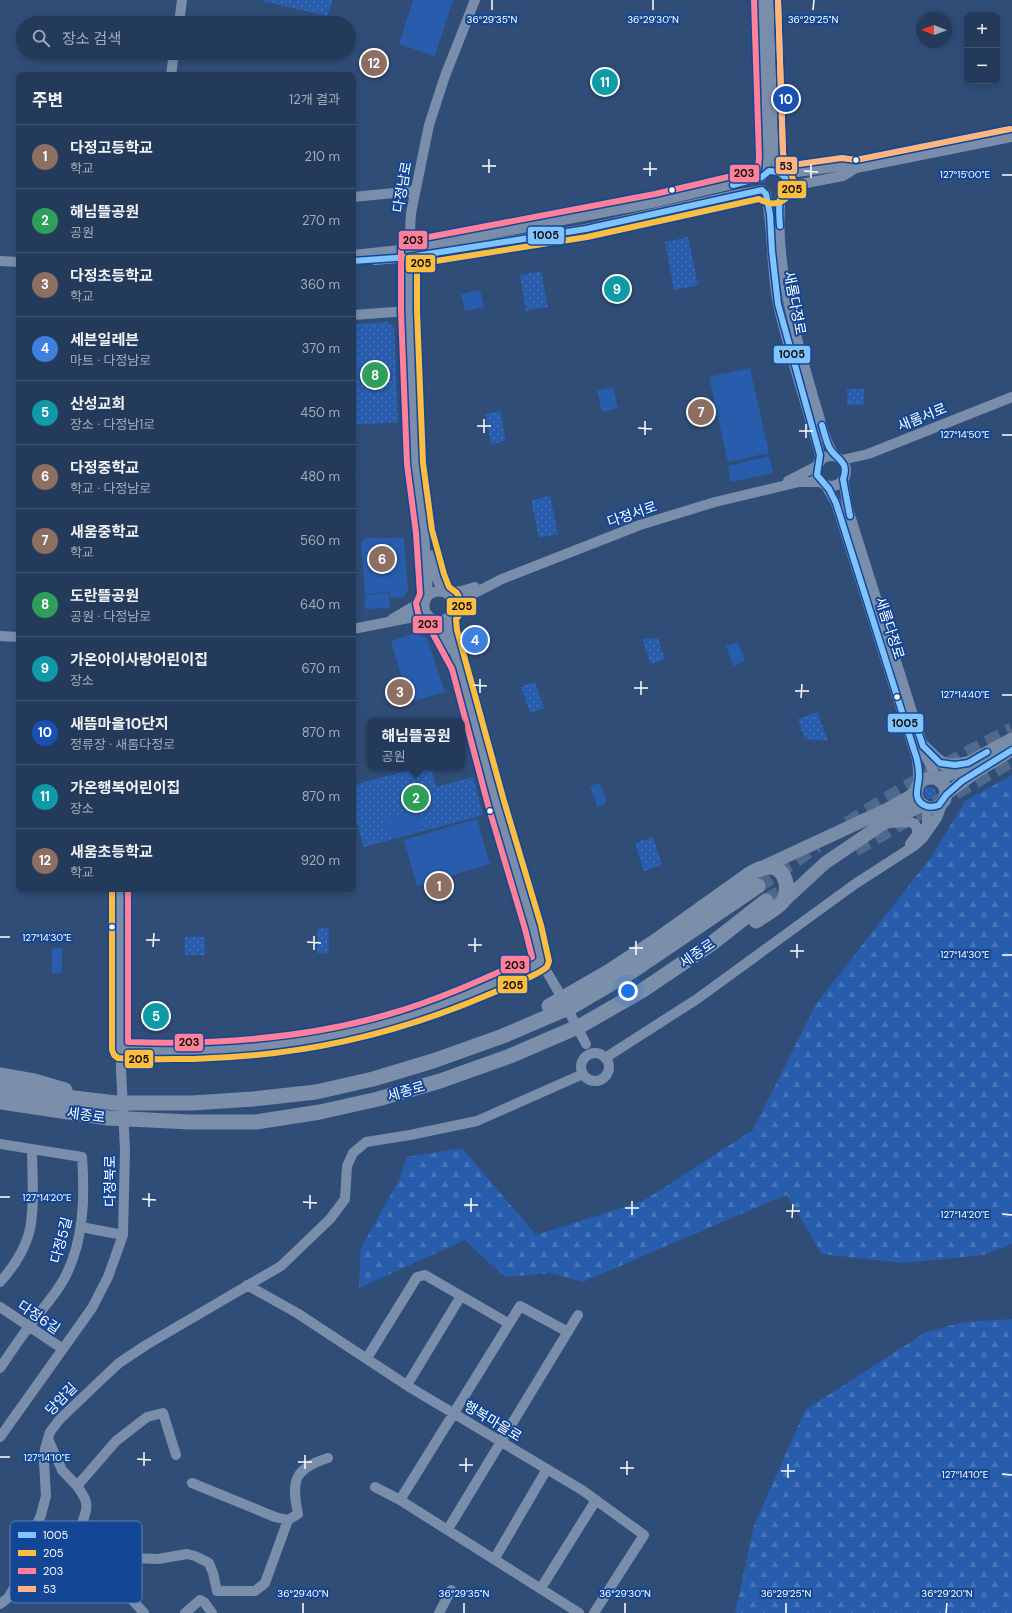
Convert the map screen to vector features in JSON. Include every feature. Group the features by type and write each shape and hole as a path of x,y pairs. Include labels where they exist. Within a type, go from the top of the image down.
{"highway":[{"path":"440,1081 518,1060 564,1040 634,1004 711,953 783,902 788,890 786,880 779,871 771,867 759,869 608,972 512,1026 467,1049"},
{"name":"세종로","path":"0,1089 116,1103 192,1103 246,1100 316,1092 373,1079 433,1061 503,1036 573,1006 630,972 758,886"},
{"name":"세종로","path":"0,1102 108,1118 190,1122 256,1122 320,1112 378,1099 440,1081 510,1056 582,1025 643,990 711,944 766,901"},
{"path":"0,1075 34,1081 116,1103"},
{"path":"0,1112 88,1122 141,1125 190,1122"}],"main road":[{"path":"759,869 888,808 911,796 925,779 937,779 950,775 968,763 1012,739"},
{"path":"923,746 940,763 955,765 968,763"},
{"path":"783,902 825,863 881,825 925,806 935,807 974,773 1012,750"},
{"path":"937,779 946,787 945,798"},
{"path":"918,787 918,799 925,806"}],"street":[{"path":"180,16 182,0"},
{"name":"다정남로","path":"424,532 415,464 408,311 411,213 414,191 429,125 445,76 475,0"},
{"path":"762,0 767,156 764,175 760,184 764,192 771,196 783,190 843,176 856,168"},
{"path":"770,0 775,146 780,173 786,181 783,190"},
{"path":"171,72 173,60"},
{"path":"356,255 409,253 650,203 764,175 772,171 780,173 842,166 856,168 1012,137"},
{"name":"새롬다정로","path":"783,190 779,220 787,299 830,450 839,458"},
{"path":"356,197 414,191"},
{"path":"356,261 586,229 732,195 764,192"},
{"name":"새롬다정로","path":"764,192 770,214 772,251 778,304 820,455 818,464"},
{"path":"0,255 16,256"},
{"path":"0,261 16,262"},
{"path":"356,315 408,311"},
{"name":"새롬서로","path":"839,458 868,454 1012,397"},
{"path":"776,487 799,482 833,485 840,482 845,475 868,454"},
{"path":"776,487 818,464 828,456 839,458 845,475"},
{"path":"818,464 817,474 823,483"},
{"name":"새롬다정로","path":"845,475 848,509 923,746 937,779"},
{"name":"새롬다정로","path":"823,483 829,489 838,510 917,759 918,787"},
{"name":"다정서로","path":"502,579 640,525 715,502 776,487"},
{"path":"424,532 436,577 454,604 449,631 541,962 586,1044 590,1055"},
{"path":"424,532 427,598 425,610 432,619 458,666"},
{"path":"387,622 438,591 462,591 502,579"},
{"path":"356,628 414,617 439,621 451,614 465,598 502,579"},
{"path":"0,636 16,637"},
{"path":"605,1058 697,999 855,884 923,838 937,818 945,798"},
{"path":"907,848 927,825 925,806"},
{"path":"881,825 910,822 915,824 918,833 907,848"},
{"name":"다정북로","path":"0,1437 95,1302 108,1277 123,1235 125,1150 120,1050 120,892"},
{"path":"120,1050 204,1052 276,1046 324,1038 366,1029 442,1005 541,962"},
{"path":"597,1054 605,1058 609,1066 607,1074 604,1078 592,1081 583,1074 581,1067 582,1062 590,1055 597,1054"},
{"name":"당암길","path":"38,1521 46,1496 44,1462 45,1449 50,1432 60,1419 119,1363 146,1345 281,1266 330,1219 345,1199 347,1166 353,1153 366,1142 410,1135 477,1121 583,1074"},
{"name":"다정5길","path":"0,1144 82,1157 83,1171 81,1227 73,1259 53,1297 28,1327 0,1368"},
{"path":"0,1282 17,1259 30,1229 32,1149"},
{"path":"81,1227 123,1235"},
{"path":"367,1358 417,1277 425,1275 508,1323"},
{"name":"행복마을로","path":"248,1285 297,1313 454,1414 547,1469 596,1500 644,1535 594,1613"},
{"path":"407,1385 461,1296"},
{"path":"400,1500 454,1414 508,1323 520,1306 568,1332"},
{"name":"다정6길","path":"0,1307 63,1349"},
{"path":"448,1530 578,1315"},
{"path":"77,1486 116,1441 147,1417 163,1413 176,1455"},
{"path":"48,1439 62,1470 77,1486 86,1500 86,1511 83,1521"},
{"path":"185,1613 200,1600 217,1591 255,1591 265,1583 288,1520 298,1514 295,1484 300,1472 312,1463 328,1458"},
{"path":"495,1558 547,1469"},
{"path":"192,1483 275,1517 288,1520"},
{"path":"375,1487 400,1500 495,1558 579,1613"},
{"path":"541,1588 596,1500"},
{"path":"142,1558 158,1559 187,1554 195,1556 209,1563 217,1591"},
{"path":"439,1613 451,1590"},
{"name":"당암길","path":"0,1604 10,1595"},
{"path":"200,1600 204,1602 212,1613"},
{"path":"135,1603 144,1613"}],"green space":[{"path":"259,0 333,0 327,16"},
{"path":"413,0 453,0 435,56 399,44"},
{"path":"688,237 698,285 674,290 665,242"},
{"path":"541,271 548,307 526,311 520,275"},
{"path":"480,290 484,307 465,311 461,294"},
{"path":"387,322 394,327 398,422 356,425 356,324"},
{"path":"750,368 769,453 728,462 709,377"},
{"path":"613,387 618,408 602,412 597,391"},
{"path":"847,389 864,389 864,405 847,405"},
{"path":"500,411 506,441 491,444 485,414"},
{"path":"769,456 773,473 731,482 728,466"},
{"path":"550,496 558,534 539,538 531,500"},
{"path":"365,538 404,538 408,591 404,597 391,598 390,592 365,594 361,543"},
{"path":"389,593 390,608 365,609 365,595"},
{"path":"415,633 427,638 445,692 414,701 407,696 391,641"},
{"path":"658,638 665,659 651,664 642,639"},
{"path":"738,642 745,661 733,666 726,646"},
{"path":"535,682 544,708 530,713 521,687"},
{"path":"817,712 828,741 805,739 798,719"},
{"path":"410,770 432,770 436,787 473,777 483,815 364,847 356,819 356,784"},
{"path":"1012,775 1012,1244 983,1255 902,1263 822,1254 787,1195 583,1282 551,1273 505,1277 465,1240 359,1288 361,1248 399,1180 407,1157 462,1148 536,1235 643,1201 753,1130 816,1004 932,856 965,801"},
{"path":"600,783 607,803 597,807 590,786"},
{"path":"932,787 935,788 935,798 928,799 925,798 924,791 925,788"},
{"path":"418,809 423,829 390,838 384,819"},
{"path":"477,819 490,864 417,886 404,840"},
{"path":"653,837 662,865 644,871 635,843"},
{"path":"318,928 329,928 329,954 317,953"},
{"path":"185,937 205,937 205,955 185,955"},
{"path":"52,948 62,948 62,973 52,973"},
{"path":"1012,1319 1012,1613 735,1613 754,1526 805,1410 926,1332 965,1322"}],"tunnel":[{"path":"848,824 908,787 1012,730"},
{"path":"855,849 1012,760"},
{"path":"758,886 817,845"},
{"path":"766,901 795,884"}],"transit line":[{"name":"203","path":"465,718 452,669 428,625 421,619 416,603 420,594 416,533 407,464 401,311 401,247 403,243 408,241 655,194 758,170 759,156 754,0"},
{"name":"205","path":"112,892 112,1050 114,1055 118,1058 194,1059 233,1057 308,1048 345,1041 381,1032 453,1009 520,982 547,967 549,961 541,925 504,801 457,630 456,619 461,613 462,603 457,593 449,587 432,530 423,463 417,311 417,264 587,237 759,199 777,203 787,198 793,188 793,180 790,172 785,166 783,153 778,0"},
{"name":"53","path":"778,0 783,153 785,166 842,158 856,160 1010,129"},
{"name":"1005","path":"733,185 762,177 769,171 782,174 786,182 780,198 780,226"},
{"name":"1005","path":"356,261 409,257 586,229 762,190 766,194 770,214 772,251 778,304 820,455 817,475 829,489 836,503 915,753 919,773 917,792 918,799 928,807 939,805 946,795 962,781 1012,750"},
{"name":"1005","path":"822,425 829,447 845,468 843,479 850,516"},
{"name":"203","path":"128,892 128,1042 161,1043 226,1041 258,1039 322,1030 405,1009 442,996 532,957 488,805 465,718"},
{"name":"1005","path":"917,728 923,746 940,763 955,765 968,763 987,752"}],"place":[{"name":"새움초등학교","path":"374,63"},
{"name":"가온행복어린이집","path":"605,82"},
{"name":"새뜸마을10단지","path":"786,99"},
{"name":"가온아이사랑어린이집","path":"617,289"},
{"name":"도란뜰공원","path":"375,375"},
{"name":"새움중학교","path":"701,412"},
{"name":"다정중학교","path":"382,559"},
{"name":"세븐일레븐","path":"475,640"},
{"name":"다정초등학교","path":"400,692"},
{"name":"해님뜰공원","path":"416,798"},
{"name":"다정고등학교","path":"439,886"},
{"name":"산성교회","path":"156,1016"}]}
